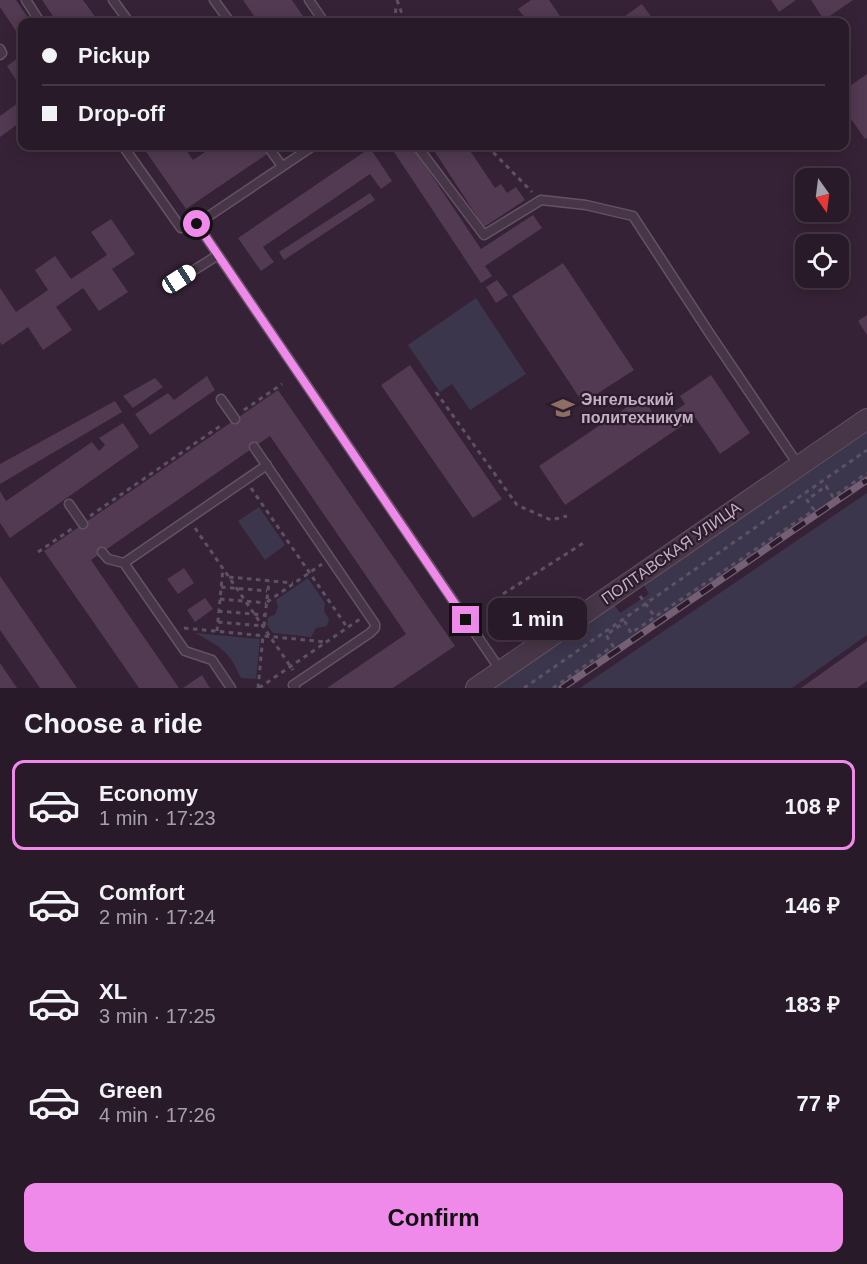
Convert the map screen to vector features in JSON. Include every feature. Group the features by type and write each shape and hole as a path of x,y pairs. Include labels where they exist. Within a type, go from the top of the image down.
{"street":[{"name":"ПОЛТАВСКАЯ УЛИЦА","path":"476,688 867,419"}],"lane":[{"path":"26,0 37,18"},
{"path":"113,0 126,18"},
{"path":"214,0 227,18"},
{"path":"309,0 321,18"},
{"path":"0,49 2,52 0,55"},
{"path":"126,150 181,228 197,224 307,150"},
{"path":"420,150 484,235 541,200 586,205 633,216 799,466"},
{"path":"271,151 282,166"},
{"path":"197,224 501,671"},
{"path":"175,282 218,255"},
{"path":"221,399 234,418"},
{"path":"254,447 375,624 375,628 295,686"},
{"path":"124,563 267,465"},
{"path":"69,504 82,523"},
{"path":"102,552 108,559 124,563 185,651 212,660 231,688"}],"path":[{"path":"395,18 397,0"},
{"path":"397,0 404,18"},
{"path":"491,150 516,178 541,200"},
{"path":"38,552 282,384"},
{"path":"436,392 517,504 552,520 567,516"},
{"path":"524,688 867,450"},
{"path":"553,688 613,646 606,635 625,622 631,633 814,510 807,500 826,486 833,497 867,473"},
{"path":"245,480 347,627"},
{"path":"189,519 291,666 295,686"},
{"path":"502,594 585,542"},
{"path":"220,599 267,603 331,558"},
{"path":"217,632 223,568"},
{"path":"229,577 294,583"},
{"path":"263,627 269,581"},
{"path":"221,587 268,591"},
{"path":"646,604 655,617"},
{"path":"219,611 265,615"},
{"path":"258,688 368,612"},
{"path":"218,622 263,627"},
{"path":"168,627 326,642"},
{"path":"258,688 263,636"}],"shaded area":[{"path":"476,298 526,374 470,410 452,384 440,392 408,345"},
{"path":"867,431 867,479 562,688 490,688 613,603 620,613 649,594 643,583"},
{"path":"867,493 867,635 792,688 580,688"},
{"path":"259,507 285,545 265,560 238,521"},
{"path":"308,578 325,603 324,611 329,619 327,626 316,628 311,637 273,633 267,625 268,617 275,615 278,606 276,600"},
{"path":"195,633 260,639 256,679 241,678 223,651"}],"building":[{"path":"0,0 16,0 28,18 18,18 18,34 0,7"},
{"path":"42,0 83,0 96,18 54,18"},
{"path":"243,0 292,0 304,18 255,18"},
{"path":"531,0 549,0 561,18 525,18 518,9"},
{"path":"771,0 796,0 779,12"},
{"path":"811,0 853,0 827,18 823,18"},
{"path":"642,4 652,18 622,18"},
{"path":"18,58 18,83 7,66"},
{"path":"867,74 867,138 865,139 849,116 849,87"},
{"path":"18,103 18,124 0,137 0,116"},
{"path":"145,150 186,150 193,160 208,150 273,150 186,209"},
{"path":"367,150 371,150 392,181 381,189 370,174 263,247 274,262 261,271 238,238"},
{"path":"393,150 415,150 481,249 533,215 542,228 485,266 492,276 481,283"},
{"path":"434,150 470,150 495,188 501,184 507,193 516,187 525,200 484,227"},
{"path":"370,193 375,200 284,260 279,252"},
{"path":"111,219 135,254 112,269 128,292 99,311 83,288 56,307 72,330 43,350 28,327 2,345 0,342 0,288 16,312 48,290 35,270 55,256 71,279 107,255 91,232"},
{"path":"563,263 634,370 583,403 512,296"},
{"path":"497,280 508,295 496,303 486,287"},
{"path":"867,315 867,335 858,321"},
{"path":"410,365 502,499 473,518 381,385"},
{"path":"711,375 750,433 720,454 695,417 565,505 539,466 642,397 659,422 685,404 680,396"},
{"path":"207,376 215,390 150,435 135,414 168,393 174,400"},
{"path":"155,378 163,387 133,408 123,396"},
{"path":"278,390 455,646 393,688 327,688 406,634 270,436 91,560 179,688 139,688 44,551"},
{"path":"115,401 122,412 0,484 0,464"},
{"path":"123,423 139,447 10,538 0,523 0,491 6,501 92,442 99,451 105,445 99,438"},
{"path":"184,568 194,583 178,594 167,579"},
{"path":"0,576 77,688 40,688 0,630"},
{"path":"205,598 213,609 195,622 187,610"},
{"path":"867,641 867,681 857,688 801,688"},
{"path":"0,663 17,688 0,688"},
{"path":"202,675 210,688 183,688"}],"railway":[{"path":"562,688 867,480"}],"place":[{"name":"Энгельский политехникум","path":"563,408"}],"route":[{"path":"197,224 466,620"}]}
